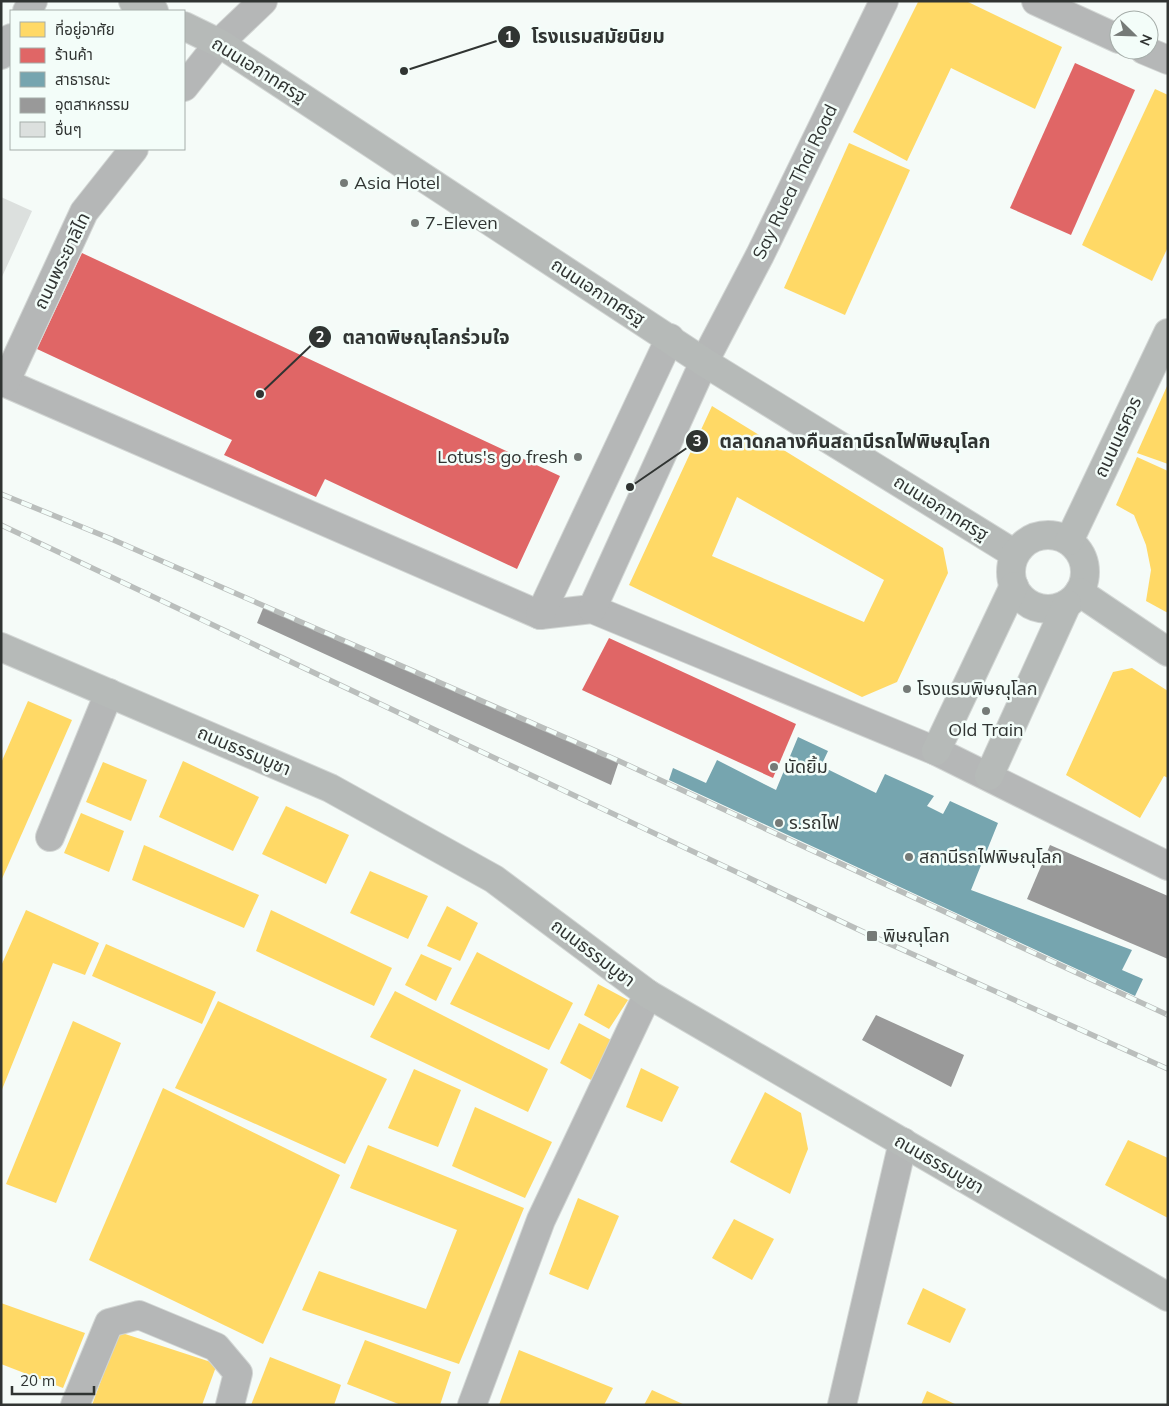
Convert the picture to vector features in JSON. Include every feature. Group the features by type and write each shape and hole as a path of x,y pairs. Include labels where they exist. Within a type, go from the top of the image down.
{"main road":[{"path":"133,1 152,10"},
{"name":"ถนนเอกาทศรฐ","path":"185,26 219,43 704,362 1015,554"},
{"name":"ถนนนเรศวร","path":"1069,541 1168,333"},
{"path":"989,776 1073,598 1084,581 1085,570 1078,549 1069,541 1058,536 1045,534 1034,537 1023,544 1015,554 1011,575 1014,586 1020,596 1030,604 1042,608 1055,608 1073,598"},
{"path":"936,751 1014,586"},
{"path":"1073,598 1168,652"},
{"name":"ถนนธรรมบูชา","path":"1,646 330,788 494,879 648,994 1168,1297"}],"street":[{"path":"185,85 219,43 263,1"},
{"name":"Say Ruea Thai Road","path":"592,608 704,362 760,255 884,1"},
{"path":"1036,1 1109,34"},
{"path":"1,55 10,40"},
{"name":"ถนนพระยาลิไท","path":"3,382 84,212 133,150"},
{"path":"540,615 670,338"},
{"path":"3,382 540,615 592,608 936,751 1168,866"},
{"path":"50,837 109,693"},
{"path":"472,1405 541,1220 648,994"},
{"path":"842,1405 903,1142"},
{"path":"74,1405 109,1323 139,1315 216,1347 238,1373 230,1405"}],"building: ที่อยู่อาศัย":[{"path":"966,1 1062,47 1035,109 951,68 907,161 853,132 918,2"},
{"path":"1155,89 1168,95 1168,247 1152,281 1082,245"},
{"path":"849,143 910,170 845,315 784,288"},
{"path":"1168,384 1168,464 1137,453"},
{"path":"712,406 943,548 948,573 897,682 862,697 629,585","holes":["737,497 884,580 864,622 712,556"]},
{"path":"1137,457 1168,471 1168,613 1146,601 1151,570 1146,545 1134,515 1116,505"},
{"path":"1132,668 1168,691 1168,778 1164,776 1140,818 1066,775 1113,672"},
{"path":"28,701 72,720 1,881 1,763"},
{"path":"183,761 259,797 233,851 159,817"},
{"path":"103,762 147,780 131,821 86,802"},
{"path":"286,806 349,835 326,884 262,854"},
{"path":"81,813 124,831 109,872 64,853"},
{"path":"144,845 259,895 244,928 132,880"},
{"path":"370,871 428,896 408,939 350,913"},
{"path":"447,906 478,923 460,961 427,946"},
{"path":"26,910 99,943 85,975 53,963 1,1092 1,966"},
{"path":"271,910 392,968 374,1006 256,951"},
{"path":"106,944 216,992 202,1024 92,976"},
{"path":"477,952 573,1003 549,1050 450,1004"},
{"path":"421,954 452,968 436,1001 405,985"},
{"path":"598,984 628,1000 609,1029 584,1015"},
{"path":"395,991 548,1069 528,1112 370,1037"},
{"path":"218,1001 387,1079 345,1164 175,1088"},
{"path":"73,1021 121,1043 56,1203 6,1184"},
{"path":"579,1023 611,1040 591,1080 560,1063"},
{"path":"641,1068 679,1087 662,1122 626,1107"},
{"path":"414,1069 461,1090 438,1147 388,1128"},
{"path":"163,1088 340,1175 263,1344 89,1260"},
{"path":"765,1092 801,1113 808,1149 790,1194 730,1162"},
{"path":"475,1107 552,1142 525,1198 452,1166"},
{"path":"1128,1140 1168,1158 1168,1218 1105,1185"},
{"path":"368,1145 524,1208 459,1364 302,1310 319,1271 426,1309 457,1230 350,1188"},
{"path":"578,1198 619,1216 588,1290 549,1274"},
{"path":"734,1219 774,1239 752,1280 712,1258"},
{"path":"923,1288 966,1309 950,1343 907,1324"},
{"path":"1,1303 85,1333 63,1388 1,1364"},
{"path":"119,1332 217,1364 202,1405 92,1405"},
{"path":"365,1340 451,1372 440,1405 401,1405 347,1384"},
{"path":"519,1350 613,1388 604,1405 499,1405"},
{"path":"270,1357 341,1385 334,1405 251,1405"},
{"path":"652,1390 685,1405 644,1405"},
{"path":"927,1391 957,1405 921,1405"}],"building: ร้านค้า":[{"path":"1075,63 1135,90 1071,235 1010,208"},
{"path":"82,253 560,476 517,569 325,479 316,497 224,455 232,440 37,349"},
{"path":"609,638 796,724 773,778 582,690"}],"building: สาธารณะ":[{"name":"สถานีรถไฟพิษณุโลก","path":"798,737 828,751 821,766 876,793 885,774 934,796 927,806 943,814 950,801 998,823 971,890 1132,950 1122,970 1143,979 1135,996 669,780 673,768 706,783 717,760 776,790"}],"building: อุตสาหกรรม":[{"path":"264,606 619,761 611,785 257,623"},
{"path":"1050,845 1168,896 1168,959 1027,899"},
{"path":"876,1015 964,1055 951,1087 862,1040"}],"building: อื่นๆ":[{"path":"1,197 32,211 1,279"}],"railway":[{"path":"1,494 109,538 619,761 1168,1015"},
{"path":"1,525 872,936 1168,1069"}],"place":[{"name":"โรงแรมสมัยนิยม","path":"404,71"},
{"name":"Asia Hotel","path":"344,183"},
{"name":"7-Eleven","path":"415,223"},
{"name":"ตลาดพิษณุโลกร่วมใจ","path":"260,394"},
{"name":"Lotus's go fresh","path":"578,457"},
{"name":"ตลาดกลางคืนสถานีรถไฟพิษณุโลก","path":"630,487"},
{"name":"โรงแรมพิษณุโลก","path":"907,689"},
{"name":"Old Train","path":"986,711"},
{"name":"นัดยิ้ม","path":"774,767"},
{"name":"ร.รถไฟ","path":"779,823"},
{"name":"สถานีรถไฟพิษณุโลก","path":"909,857"},
{"name":"พิษณุโลก","path":"872,936"}]}
